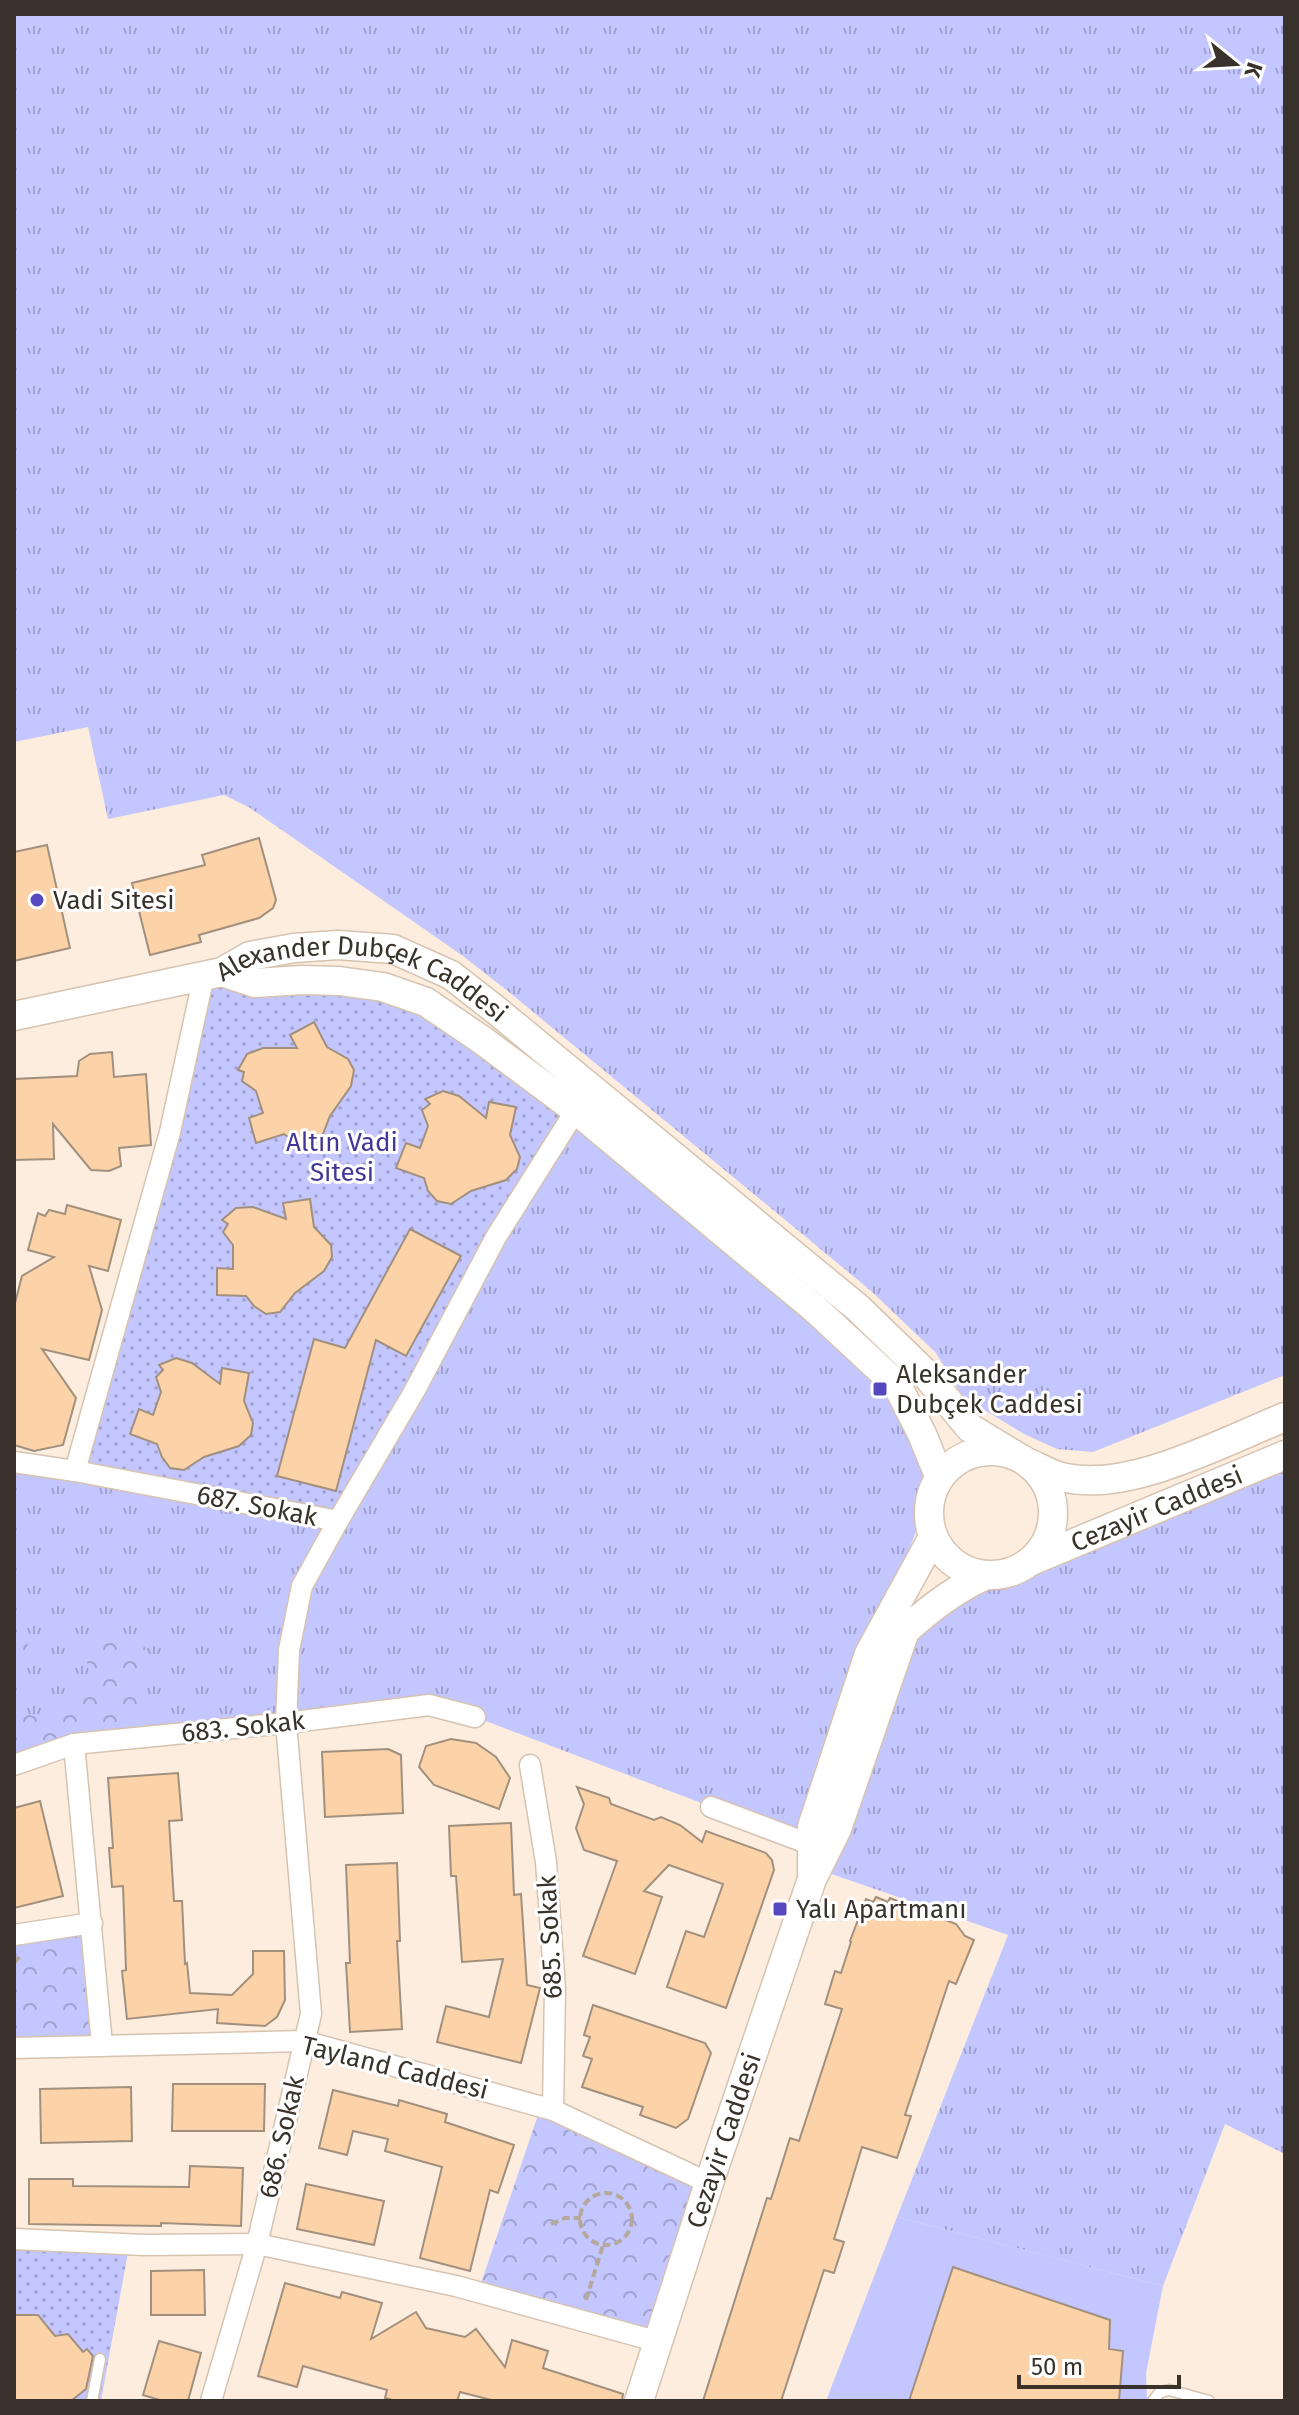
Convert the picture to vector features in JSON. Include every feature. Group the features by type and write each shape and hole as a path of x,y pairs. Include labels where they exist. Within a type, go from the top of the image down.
{"main road":[{"name":"Alexander Dubçek Caddesi","path":"213,974 250,956 294,948 338,945 393,949 451,975 858,1308 923,1371 970,1428 1022,1459"},
{"path":"14,1016 213,974"},
{"name":"Alexander Dubçek Caddesi","path":"213,974 255,983 339,981 383,987 426,1002 576,1110 814,1308 897,1385 939,1476"},
{"name":"Cezayir Caddesi","path":"1022,1459 1065,1478 1100,1481 1149,1472 1285,1417"},
{"path":"993,1450 1022,1459 1044,1480 1051,1498 1053,1518 1048,1537 1038,1554 1003,1574 986,1575 961,1568 944,1555 933,1537 928,1516 931,1496 939,1476 954,1461 973,1452 993,1450"},
{"name":"Cezayir Caddesi","path":"1027,1563 1285,1455"},
{"name":"Cezayir Caddesi","path":"875,1678 869,1654 933,1537"},
{"name":"Cezayir Caddesi","path":"639,2401 812,1879 820,1834 875,1678 905,1631 960,1587 986,1575"}],"street":[{"path":"75,1471 213,974"},
{"path":"338,1521 415,1390 496,1237 576,1110"},
{"name":"687. Sokak","path":"14,1462 338,1521 302,1586 289,1650 286,1723"},
{"name":"683. Sokak","path":"14,1765 74,1744 429,1705 475,1717"},
{"name":"686. Sokak","path":"211,2401 257,2244 311,2014 286,1723"},
{"path":"74,1744 102,2045"},
{"name":"685. Sokak","path":"530,1765 546,1862 555,1989 553,2110"},
{"path":"711,1807 820,1834"},
{"path":"14,1935 92,1923"},
{"name":"Tayland Caddesi","path":"14,2048 304,2041 553,2110 709,2183"},
{"path":"14,2239 144,2245 257,2244 456,2286 659,2342"}],"lane":[{"path":"92,2401 100,2359"},
{"path":"1153,2401 1160,2392 1169,2390 1209,2401"}],"path":[{"path":"614,2194 622,2198 632,2213 630,2230 619,2242 603,2245 583,2232 581,2218 583,2207 597,2195 614,2194"},
{"path":"551,2224 565,2218 581,2218"},
{"path":"580,2320 603,2245"}],"green space":[{"path":"14,14 1285,14 1285,1375 1093,1452 1057,1449 1024,1434 963,1397 936,1353 870,1290 509,992 463,956 250,808 224,795 108,819 88,727 14,742"},
{"name":"Altın Vadi Sitesi","path":"204,975 383,987 576,1110 338,1521 75,1471"},
{"path":"576,1110 814,1308 922,1434 930,1495 869,1654 812,1845 475,1717 429,1705 74,1744 14,1765 14,1462 75,1471"},
{"path":"1285,1455 1285,2154 1225,2124 1163,2286 897,2217 1008,1935 817,1869 905,1631 986,1575 1003,1574 1023,1566"},
{"path":"14,1621 27,1634 28,1650 14,1660"},
{"path":"90,1633 130,1644 141,1642 147,1651 137,1688 138,1711 123,1726 118,1739 46,1754 14,1743 14,1713 41,1717 64,1705 89,1671 85,1653 77,1646 80,1638"},
{"path":"92,1923 102,2045 14,2048 14,1935"},
{"path":"541,2106 709,2183 659,2342 478,2292"},
{"path":"897,2217 1163,2286 1146,2373 1147,2401 826,2401"},
{"path":"14,2249 128,2252 101,2401 14,2401"}],"building":[{"path":"259,838 276,900 273,908 259,918 199,935 201,942 150,955 132,883 205,865 202,855"},
{"name":"Vadi Sitesi","path":"47,845 70,948 14,961 14,852"},
{"path":"314,1022 327,1047 348,1059 354,1070 351,1086 330,1116 321,1139 309,1145 295,1142 284,1134 256,1143 249,1118 263,1113 256,1091 242,1081 244,1072 238,1070 247,1054 263,1048 297,1048 290,1035"},
{"path":"112,1052 114,1077 146,1074 151,1145 119,1148 121,1166 109,1171 91,1170 53,1124 54,1159 14,1160 14,1079 77,1076 79,1061 90,1054"},
{"path":"443,1091 459,1096 486,1118 489,1102 516,1107 510,1135 520,1157 517,1169 506,1180 471,1191 451,1204 437,1201 428,1191 424,1178 396,1168 406,1143 420,1148 428,1126 422,1110 430,1104 425,1099"},
{"path":"310,1199 314,1227 331,1245 332,1257 324,1271 295,1293 280,1312 266,1314 246,1296 217,1295 217,1268 233,1269 233,1245 223,1232 228,1224 222,1220 236,1208 253,1207 286,1219 283,1203"},
{"path":"67,1205 121,1220 108,1271 89,1266 102,1310 89,1360 42,1349 76,1398 63,1445 34,1451 14,1445 14,1307 22,1276 54,1257 28,1250 38,1213 45,1216 49,1210 65,1214"},
{"path":"410,1229 461,1256 406,1356 376,1340 336,1491 277,1476 314,1339 345,1348"},
{"path":"176,1358 192,1363 220,1384 222,1368 249,1373 244,1401 253,1423 251,1435 239,1446 204,1457 184,1470 170,1468 157,1444 130,1434 139,1409 153,1415 161,1392 156,1377 163,1370 159,1365"},
{"path":"451,1739 476,1743 496,1757 510,1778 499,1809 434,1785 419,1767 426,1746"},
{"path":"388,1749 401,1755 403,1813 325,1817 322,1752"},
{"path":"178,1773 182,1820 169,1821 174,1901 182,1901 185,1964 190,1993 232,1995 253,1974 253,1951 284,1951 285,2000 277,2017 265,2026 217,2023 218,2009 127,2019 122,1971 126,1970 123,1886 112,1887 109,1848 113,1848 108,1778"},
{"path":"577,1787 609,1798 611,1804 654,1820 661,1817 680,1825 702,1842 706,1831 766,1853 772,1860 774,1870 726,2008 667,1987 686,1931 704,1937 723,1884 669,1865 644,1891 662,1897 635,1974 583,1956 617,1861 584,1850 576,1828 584,1804"},
{"path":"40,1801 63,1896 14,1908 14,1808"},
{"path":"511,1823 514,1895 521,1894 527,1985 540,1988 521,2063 437,2042 446,2006 489,2017 503,1959 462,1962 456,1876 451,1876 449,1826"},
{"path":"397,1863 402,2029 350,2032 346,1865"},
{"path":"876,1897 888,1902 890,1898 956,1924 965,1936 974,1940 956,1984 949,1981 905,2115 911,2116 897,2158 862,2147 834,2239 844,2242 834,2273 824,2270 781,2401 703,2401 767,2198 771,2199 790,2138 799,2141 842,2009 825,2004 835,1971 841,1973 866,1899 873,1902"},
{"path":"593,2005 705,2043 711,2053 688,2119 676,2128 640,2115 643,2107 582,2087 592,2059 583,2056 590,2037 584,2035"},
{"path":"173,2084 265,2084 264,2131 172,2131"},
{"path":"131,2087 132,2141 41,2143 40,2089"},
{"path":"333,2090 398,2106 399,2100 447,2114 445,2122 514,2145 498,2193 490,2190 470,2271 420,2258 442,2167 385,2151 388,2139 353,2131 347,2155 319,2148"},
{"path":"190,2166 243,2168 241,2226 29,2224 29,2179 73,2179 73,2186 189,2187"},
{"path":"306,2184 384,2201 374,2245 297,2229"},
{"path":"953,2267 1110,2320 1109,2349 1123,2351 1119,2401 909,2401"},
{"path":"204,2270 205,2315 151,2315 151,2271"},
{"path":"285,2283 340,2298 342,2292 382,2303 371,2339 416,2312 426,2328 465,2337 476,2329 505,2367 512,2340 548,2351 543,2368 623,2394 622,2401 495,2401 460,2392 457,2401 396,2401 385,2398 387,2390 303,2366 297,2387 258,2376"},
{"path":"14,2315 38,2315 55,2336 68,2334 83,2352 87,2349 93,2356 86,2389 71,2401 14,2401"},
{"path":"159,2341 201,2353 188,2401 163,2401 143,2395"}],"place":[{"name":"Vadi Sitesi","path":"37,900"},
{"name":"Aleksander Dubçek Caddesi","path":"880,1389"},
{"name":"Yalı Apartmanı","path":"780,1909"}]}
